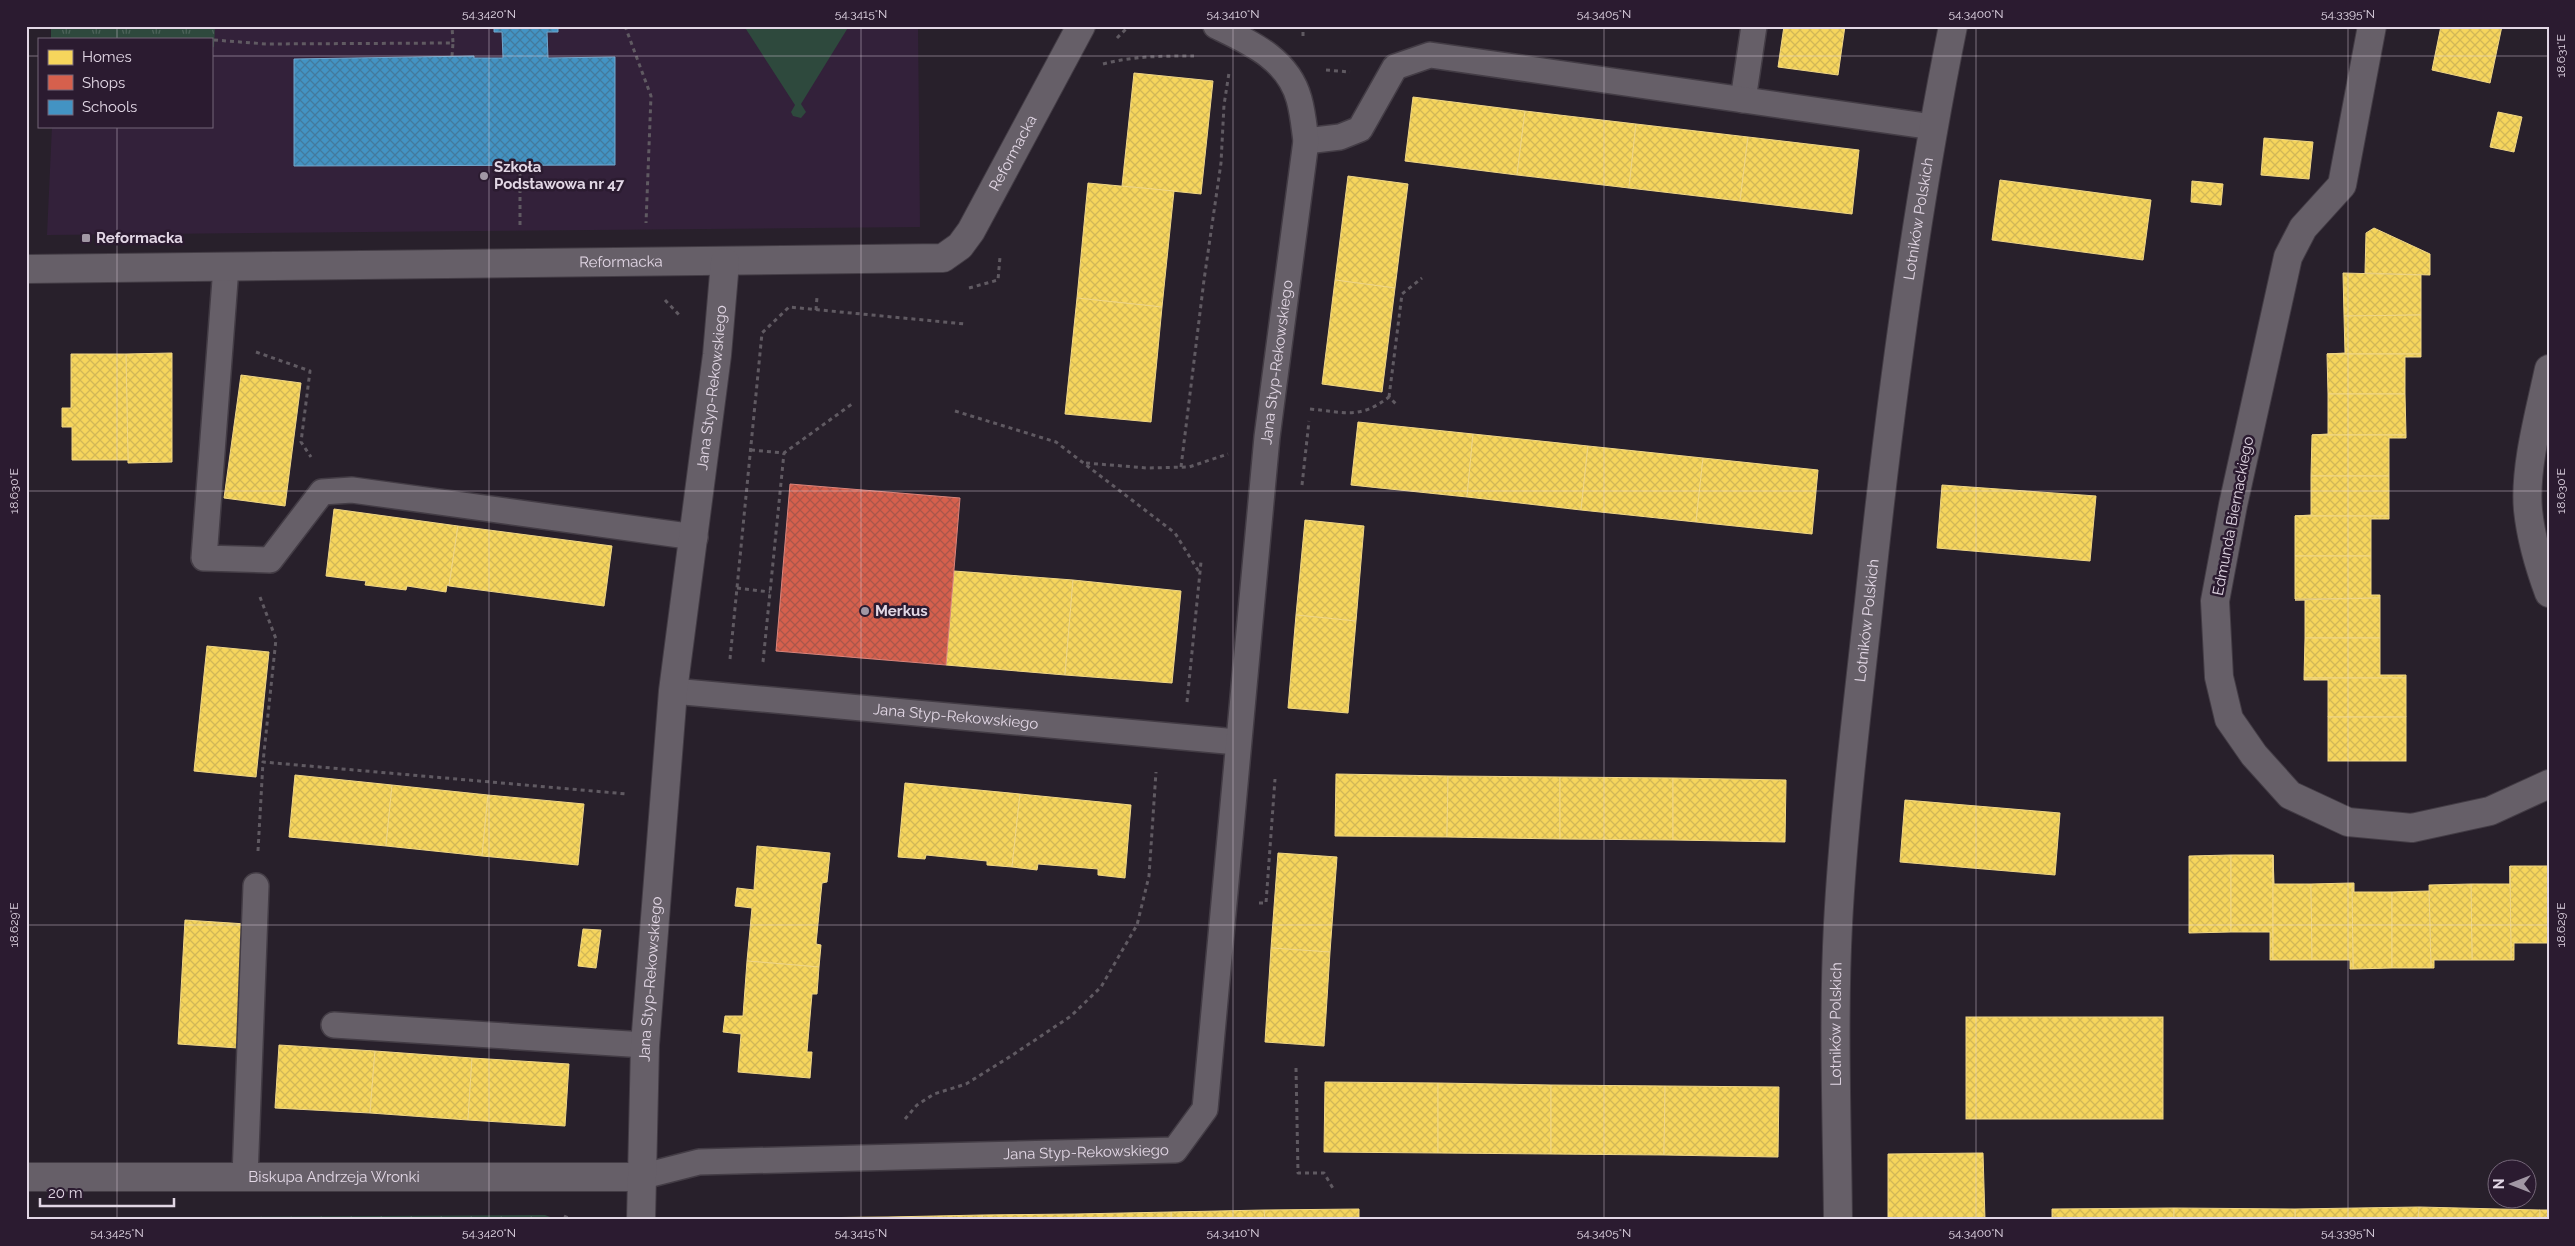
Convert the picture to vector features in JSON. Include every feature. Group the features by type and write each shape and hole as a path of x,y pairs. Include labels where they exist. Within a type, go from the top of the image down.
{"street":[{"name":"Reformacka","path":"26,269 943,258 960,246 971,231 1081,26"},
{"name":"Lotników Polskich","path":"1838,1220 1836,1068 1838,925 1850,772 1884,458 1933,127 1954,26"},
{"name":"Edmunda Biernackiego","path":"2372,26 2342,186 2303,228 2288,257 2233,505 2215,601 2219,677 2230,719 2254,755 2290,795 2348,822 2412,828 2490,810 2549,784"},
{"name":"Jana Styp-Rekowskiego","path":"641,1220 640,1177 645,1045 674,691 695,537 726,262"},
{"path":"2549,369 2532,452 2528,509 2536,558 2549,592"},
{"name":"Biskupa Andrzeja Wronki","path":"26,1177 640,1177"}],"lane":[{"name":"Jana Styp-Rekowskiego","path":"640,1177 699,1162 1175,1150 1205,1108 1237,742 1267,437 1306,141 1299,100 1290,77 1273,57 1237,49 1216,26"},
{"path":"1743,100 1754,26"},
{"path":"1306,141 1340,137 1360,129 1395,67 1430,55 1933,127"},
{"path":"226,267 204,558 246,561 270,560 322,492 352,490 695,537"},
{"name":"Jana Styp-Rekowskiego","path":"674,691 1237,742"},
{"path":"245,1177 256,886"},
{"path":"334,1025 645,1045"}],"path":[{"path":"452,26 452,56"},
{"path":"625,26 651,96 646,226"},
{"path":"214,40 266,44 453,42"},
{"path":"1095,67 1122,59 1237,49 1224,105 1221,163 1204,280 1181,467"},
{"path":"520,165 520,232"},
{"path":"1310,409 1359,414 1374,409 1389,397 1402,294 1422,278"},
{"path":"816,310 817,301"},
{"path":"257,352 310,371 301,442 335,491"},
{"path":"1389,397 1398,406"},
{"path":"751,450 784,454 852,404"},
{"path":"955,411 1056,442 1175,532 1199,572"},
{"path":"1086,463 1147,468 1181,467 1226,455 1253,445 1267,437"},
{"path":"763,669 784,454"},
{"path":"246,561 276,639 263,762 256,886"},
{"path":"875,1157 916,1105 934,1094 966,1084 1071,1016 1101,987 1137,925 1148,876 1154,783 1175,737 1200,562"},
{"path":"737,588 770,592"},
{"path":"263,762 630,794"},
{"path":"1296,1068 1298,1173 1324,1173 1334,1190"}],"shaded area":[{"name":"Szkoła Podstawowa nr 47","path":"51,26 918,26 920,227 47,235 52,128 212,128 212,38 51,38"}],"green space":[{"path":"51,26 215,26 214,47 212,47 212,38 51,38"},
{"path":"744,26 849,26 801,104 806,112 801,118 793,116 791,112 795,105"},
{"path":"545,1215 558,1220 210,1220 210,1217"}],"building: Homes":[{"path":"1784,26 1845,26 1838,75 1778,67"},
{"path":"2441,26 2502,26 2490,83 2432,70"},
{"path":"1134,73 1213,81 1201,194 1122,186"},
{"path":"1413,97 1525,111 1517,175 1405,161"},
{"path":"1525,111 1636,124 1629,188 1517,175"},
{"path":"2498,112 2522,117 2514,152 2490,147"},
{"path":"1636,124 1748,137 1740,201 1629,188"},
{"path":"1748,137 1859,150 1852,214 1740,201"},
{"path":"2264,138 2313,142 2309,179 2261,175"},
{"path":"1348,176 1408,184 1395,288 1335,280"},
{"path":"2000,180 2151,200 2143,260 1992,240"},
{"path":"2192,181 2223,184 2221,205 2191,202"},
{"path":"1088,183 1174,191 1162,307 1077,298"},
{"path":"2374,228 2430,254 2430,275 2365,273 2366,233"},
{"path":"2343,273 2421,275 2421,315 2344,316"},
{"path":"1335,280 1395,288 1382,392 1322,384"},
{"path":"1077,298 1162,307 1151,422 1065,414"},
{"path":"2421,315 2421,354 2327,354 2345,353 2344,316"},
{"path":"172,353 172,462 128,463 126,354"},
{"path":"71,354 126,354 128,460 72,460 72,427 62,427 62,408 71,408"},
{"path":"2327,354 2421,354 2421,357 2405,357 2405,394 2328,394"},
{"path":"241,375 301,383 285,506 224,498"},
{"path":"2328,394 2405,394 2406,435 2312,435 2328,434"},
{"path":"1358,422 1473,434 1467,497 1351,485"},
{"path":"1473,434 1588,446 1581,510 1467,497"},
{"path":"2312,435 2406,435 2406,438 2389,438 2389,476 2311,476"},
{"path":"1588,446 1703,458 1696,522 1581,510"},
{"path":"1703,458 1818,470 1812,534 1696,522"},
{"path":"2311,476 2389,476 2389,516 2295,516 2311,515"},
{"path":"1942,485 2096,496 2090,561 1937,548"},
{"path":"334,509 458,526 449,586 447,585 446,592 407,586 406,590 365,585 366,581 326,576"},
{"path":"2295,516 2389,516 2389,519 2371,519 2371,556 2295,556"},
{"path":"1305,520 1364,526 1356,621 1296,615"},
{"path":"458,526 612,546 604,606 449,586"},
{"path":"2295,556 2371,556 2371,595 2380,595 2380,598 2295,599"},
{"path":"954,571 1073,580 1065,675 946,665"},
{"path":"1073,580 1181,591 1172,683 1065,675"},
{"path":"2380,598 2380,638 2305,638 2305,600 2295,600"},
{"path":"1296,615 1356,621 1348,713 1288,708"},
{"path":"2305,638 2380,638 2380,675 2406,675 2406,678 2304,678"},
{"path":"207,646 269,652 256,777 194,771"},
{"path":"2304,678 2406,678 2406,717 2328,717 2328,680 2304,680"},
{"path":"2328,717 2406,717 2406,761 2328,761"},
{"path":"1336,774 1448,776 1447,837 1335,836"},
{"path":"295,775 392,785 386,846 289,837"},
{"path":"1448,776 1560,777 1560,839 1447,837"},
{"path":"1560,777 1673,778 1673,840 1560,839"},
{"path":"1673,778 1786,780 1785,842 1673,840"},
{"path":"905,783 1020,794 1012,867 987,865 987,861 926,855 925,859 898,857"},
{"path":"392,785 488,795 482,856 386,846"},
{"path":"1020,794 1131,805 1125,878 1098,875 1098,869 1038,864 1037,870 1012,867"},
{"path":"488,795 584,804 578,865 482,856"},
{"path":"1905,800 2060,813 2055,875 1900,862"},
{"path":"757,846 830,853 827,882 822,883 816,944 821,945 819,967 747,961 752,908 735,906 737,888 754,890"},
{"path":"1278,853 1337,857 1330,952 1271,948"},
{"path":"2231,855 2231,932 2189,933 2189,856"},
{"path":"2231,855 2273,855 2273,960 2270,960 2270,932 2231,932"},
{"path":"2273,855 2274,884 2311,884 2312,960 2273,960"},
{"path":"2510,866 2549,866 2549,943 2514,943 2514,960 2511,960"},
{"path":"2510,866 2511,960 2472,960 2471,884 2510,884"},
{"path":"2352,883 2354,883 2354,892 2392,892 2392,968 2353,969"},
{"path":"2352,883 2353,969 2350,969 2350,960 2312,960 2311,884"},
{"path":"2471,884 2472,960 2434,960 2434,968 2431,968 2429,885"},
{"path":"2429,891 2431,968 2392,968 2392,892"},
{"path":"185,920 246,924 238,1048 178,1044"},
{"path":"583,929 601,930 596,968 578,966"},
{"path":"1271,948 1330,952 1324,1046 1265,1042"},
{"path":"747,961 819,967 817,994 812,994 807,1052 812,1052 810,1078 738,1072 741,1034 723,1032 725,1016 743,1016"},
{"path":"1966,1017 2163,1017 2163,1119 1966,1119"},
{"path":"279,1045 375,1051 370,1113 275,1108"},
{"path":"375,1051 472,1058 468,1120 370,1113"},
{"path":"472,1058 569,1064 565,1126 468,1120"},
{"path":"1325,1082 1438,1083 1438,1153 1324,1152"},
{"path":"1438,1083 1551,1085 1551,1154 1438,1153"},
{"path":"1551,1085 1665,1086 1664,1155 1551,1154"},
{"path":"1665,1086 1779,1087 1778,1157 1664,1155"},
{"path":"1983,1153 1985,1220 1888,1220 1888,1154"},
{"path":"2419,1207 2540,1210 2540,1220 2418,1220"},
{"path":"2419,1207 2418,1220 2295,1220 2295,1209"},
{"path":"2174,1208 2174,1220 2052,1220 2052,1209"},
{"path":"2174,1208 2295,1209 2295,1220 2174,1220"},
{"path":"1359,1209 1359,1220 1265,1220 1264,1210"},
{"path":"1264,1210 1265,1220 1171,1220 1171,1212"},
{"path":"2540,1210 2549,1210 2549,1220 2540,1220"},
{"path":"1171,1212 1171,1220 1076,1220 1076,1214"},
{"path":"1076,1214 1076,1220 982,1220 982,1215"},
{"path":"982,1215 982,1220 888,1220 888,1217"},
{"path":"888,1217 888,1220 794,1220 794,1218"},
{"path":"794,1218 794,1220 699,1220"}],"building: Shops":[{"name":"Merkus","path":"790,484 960,498 946,665 776,651"}],"building: Schools":[{"path":"494,26 558,26 558,32 547,32 548,58 615,57 615,165 294,166 294,59 474,56 474,58 503,58 502,32 494,32"}],"place":[{"name":"Szkoła Podstawowa nr 47","path":"484,176"},
{"name":"Reformacka","path":"86,238"},
{"name":"Merkus","path":"865,611"}]}
